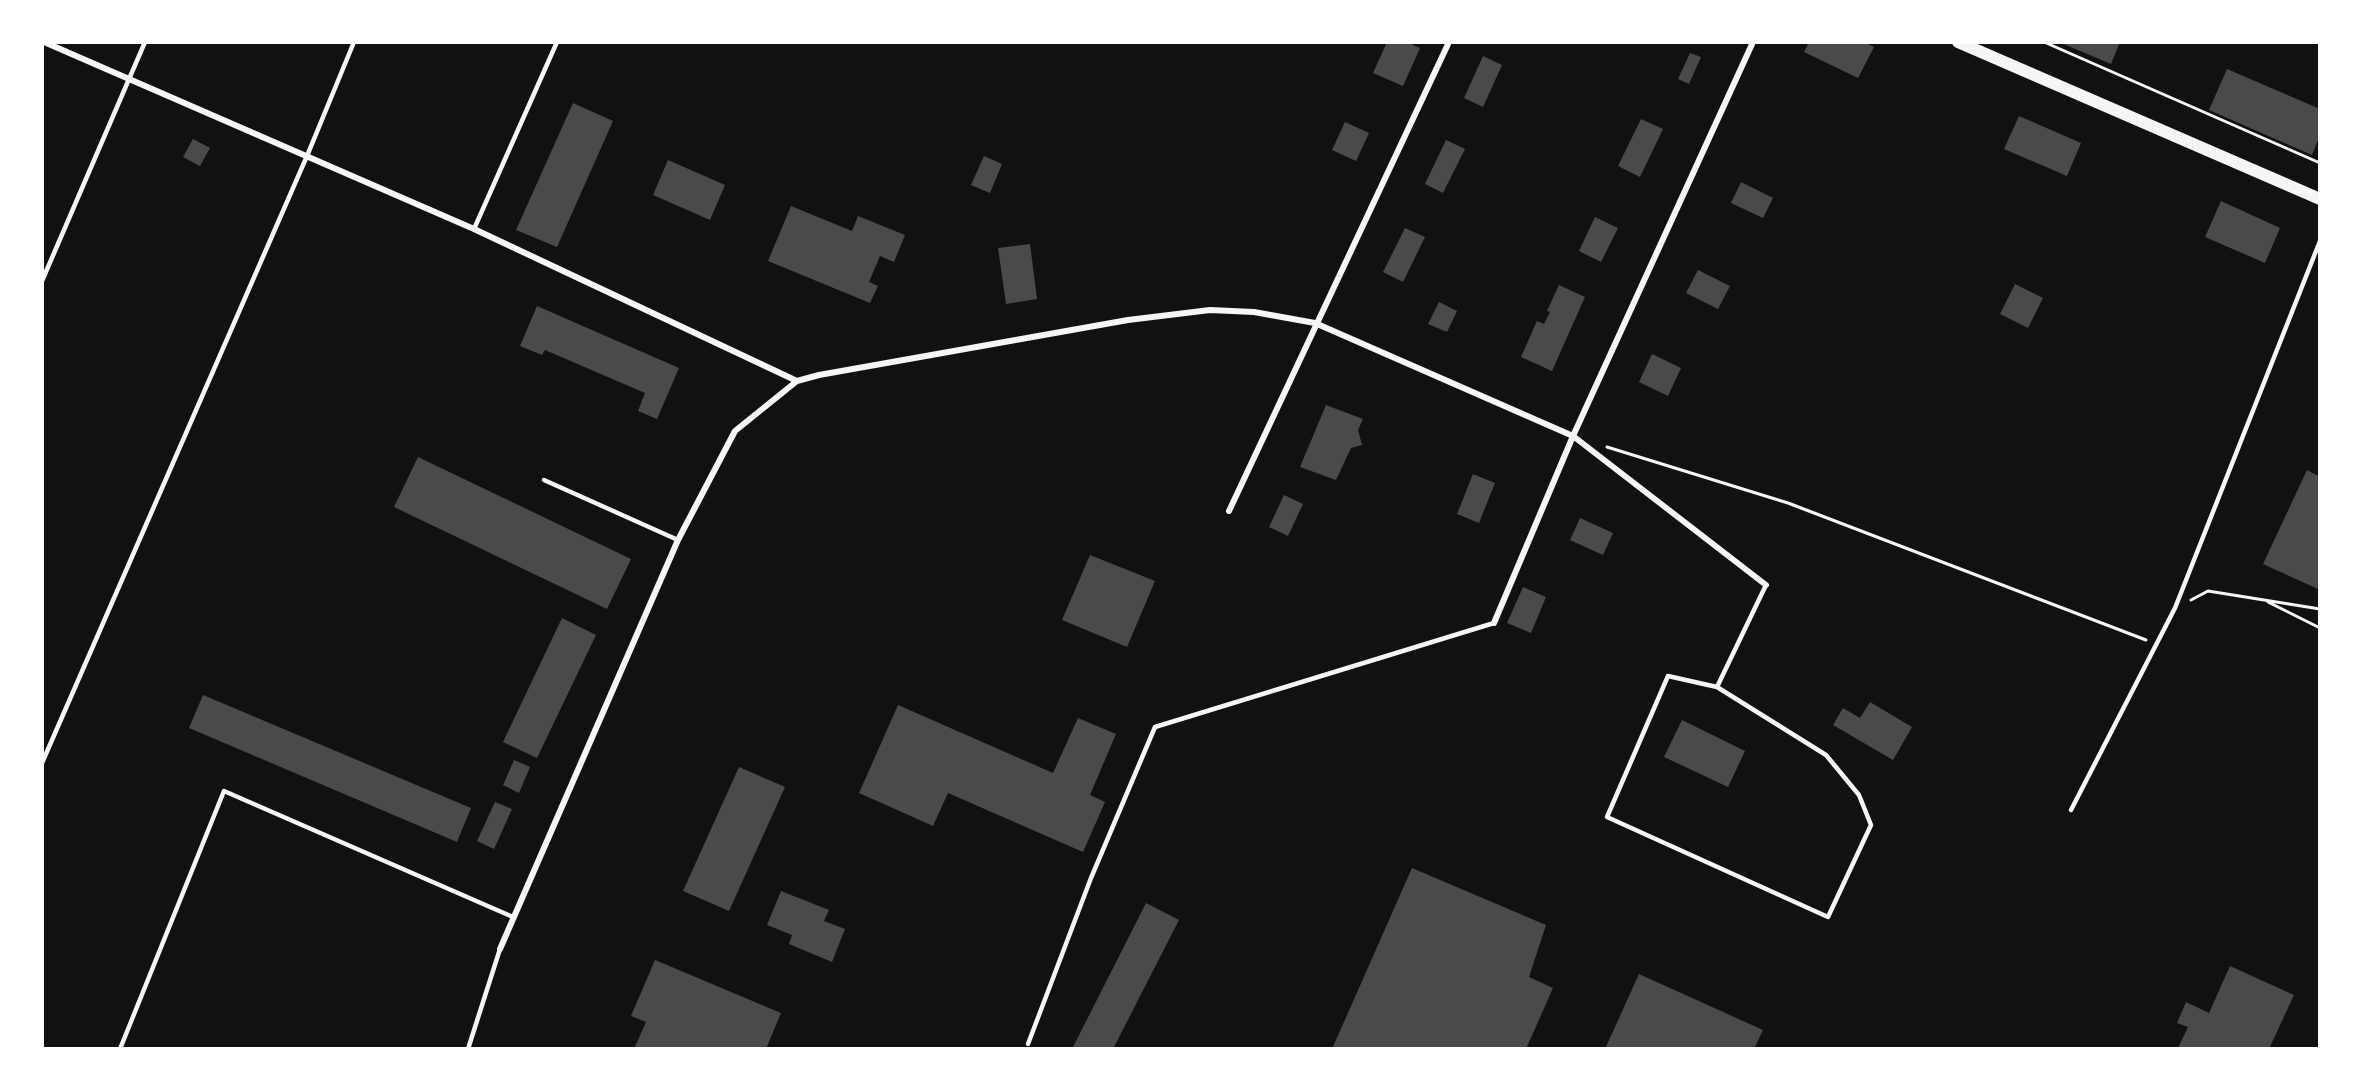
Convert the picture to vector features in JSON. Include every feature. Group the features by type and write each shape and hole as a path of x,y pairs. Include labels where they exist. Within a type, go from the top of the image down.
{"main road":[{"path":"1958,42 2320,199"}],"street":[{"path":"44,42 474,229 797,381"},
{"path":"1229,511 1315,323 1449,42"},
{"path":"1494,623 1573,436 1753,42"},
{"path":"500,949 678,540 735,431 797,381 819,375 1128,320 1210,310 1254,312 1315,323 1573,436 1766,585"}],"lane":[{"path":"42,281 145,42"},
{"path":"42,763 307,156 354,42"},
{"path":"474,229 557,42"},
{"path":"2071,810 2175,608 2320,241"},
{"path":"544,480 678,540"},
{"path":"1717,687 1766,585"},
{"path":"1028,1044 1091,878 1155,727 1494,623"},
{"path":"1668,676 1717,687 1826,755 1859,795 1871,825 1828,917 1607,817 1668,676"},
{"path":"120,1049 224,791 513,917"},
{"path":"468,1049 500,949"}],"path":[{"path":"2044,42 2320,163"},
{"path":"1607,447 1788,503 2156,644"},
{"path":"2175,608 2208,591 2320,609"},
{"path":"2265,601 2320,628"}],"building":[{"path":"1387,42 1406,42 1420,48 1403,86 1373,73"},
{"path":"1809,42 1864,42 1874,47 1858,78 1804,52"},
{"path":"2059,42 2120,42 2111,64"},
{"path":"1690,53 1701,57 1689,84 1678,79"},
{"path":"1483,56 1502,65 1483,107 1464,98"},
{"path":"2227,69 2320,109 2320,135 2312,155 2209,110"},
{"path":"573,103 613,121 557,247 516,230"},
{"path":"2019,116 2081,143 2067,176 2004,149"},
{"path":"1641,119 1663,129 1640,177 1618,166"},
{"path":"1345,122 1369,133 1356,161 1332,150"},
{"path":"193,139 210,148 200,166 183,157"},
{"path":"1446,140 1465,149 1443,193 1425,184"},
{"path":"984,156 1002,164 990,193 971,185"},
{"path":"668,160 725,185 710,220 653,195"},
{"path":"1741,182 1773,198 1763,218 1731,203"},
{"path":"2221,201 2280,228 2265,263 2205,237"},
{"path":"791,206 852,231 858,216 905,235 894,262 880,256 869,282 878,286 870,303 768,261"},
{"path":"1595,217 1618,228 1601,262 1579,251"},
{"path":"1405,228 1425,237 1403,282 1383,272"},
{"path":"1030,244 1037,299 1006,304 998,248"},
{"path":"1698,270 1730,286 1718,309 1686,293"},
{"path":"2015,284 2043,298 2028,328 2000,314"},
{"path":"1559,285 1585,297 1552,371 1521,357 1537,321 1544,324 1550,312 1547,311"},
{"path":"1439,302 1457,311 1447,332 1428,324"},
{"path":"537,306 679,368 657,419 638,411 645,393 545,350 542,355 520,346"},
{"path":"1652,354 1681,368 1668,396 1639,382"},
{"path":"1326,405 1363,419 1358,430 1362,445 1351,448 1336,480 1300,467"},
{"path":"418,457 631,559 607,609 394,507"},
{"path":"2307,470 2320,477 2320,590 2263,564"},
{"path":"1473,474 1495,483 1479,523 1457,514"},
{"path":"1284,495 1303,504 1288,536 1269,527"},
{"path":"1580,518 1613,533 1603,555 1570,540"},
{"path":"1090,555 1155,581 1127,647 1062,620"},
{"path":"1523,587 1546,597 1531,633 1507,623"},
{"path":"562,618 596,635 537,758 503,742"},
{"path":"203,695 471,808 457,842 189,728"},
{"path":"1870,702 1912,727 1893,760 1833,725 1843,708 1860,718"},
{"path":"898,705 1053,773 1078,718 1116,734 1090,795 1105,802 1083,852 948,793 933,826 859,793"},
{"path":"1682,720 1745,751 1728,787 1664,757"},
{"path":"514,760 530,767 519,793 503,785"},
{"path":"739,767 785,787 729,911 683,891"},
{"path":"495,802 512,809 494,849 477,841"},
{"path":"1412,868 1546,925 1529,977 1553,988 1526,1049 1332,1049"},
{"path":"781,891 829,910 824,921 845,929 832,962 789,944 792,935 767,925"},
{"path":"1146,903 1179,920 1113,1049 1072,1049"},
{"path":"655,960 781,1013 766,1049 634,1049 646,1022 631,1016"},
{"path":"2230,966 2294,995 2269,1049 2178,1048 2188,1027 2177,1023 2186,1002 2209,1013"},
{"path":"1639,974 1763,1030 1754,1049 1605,1049"}]}
